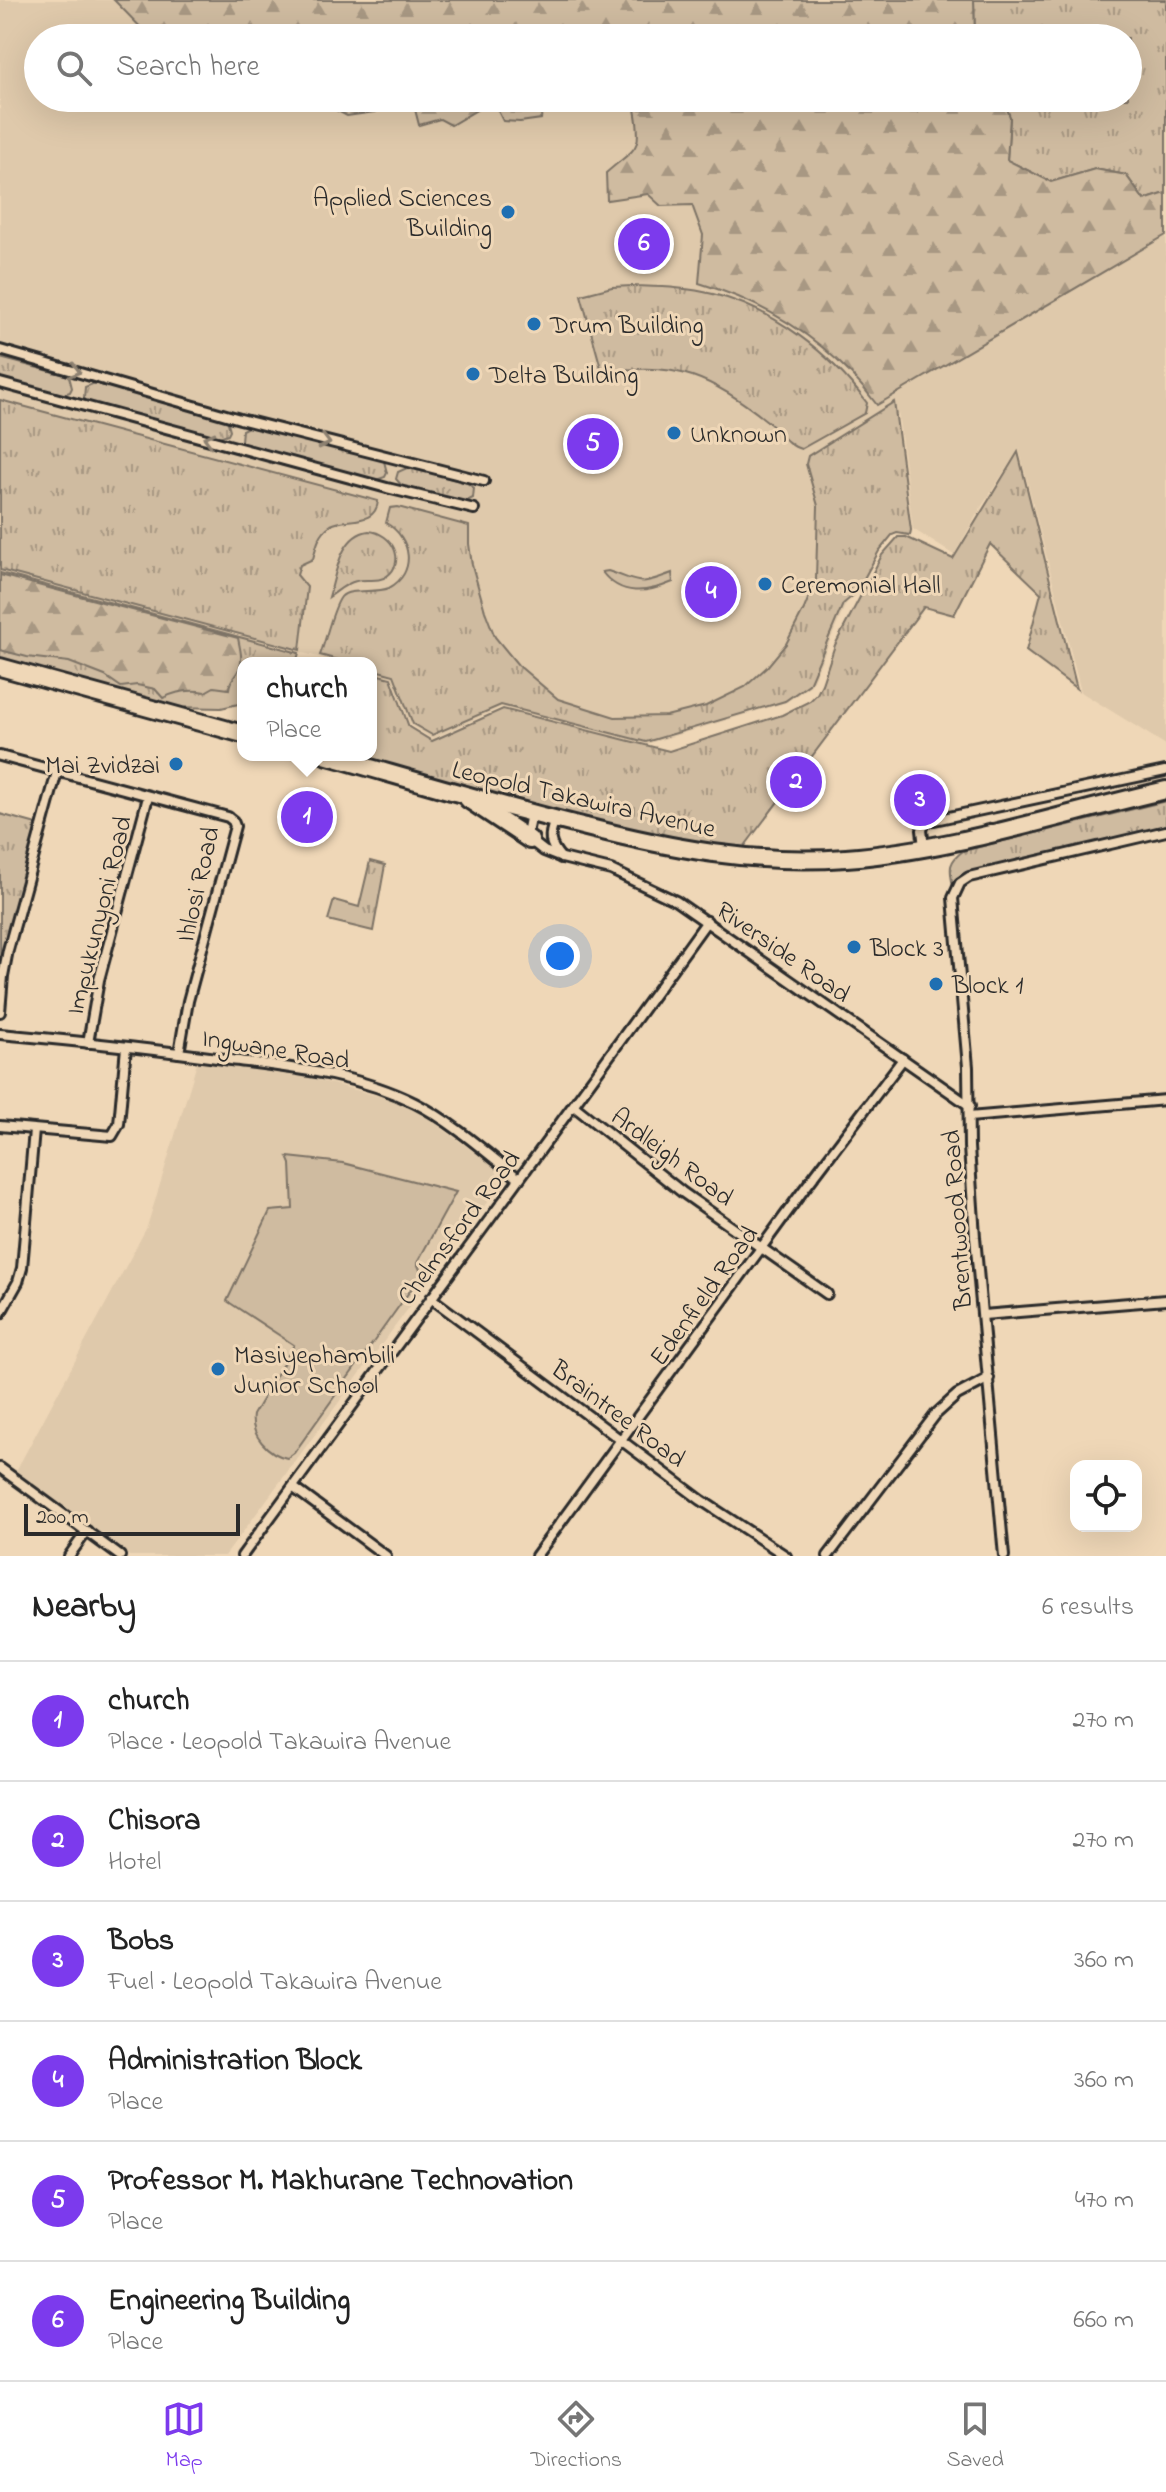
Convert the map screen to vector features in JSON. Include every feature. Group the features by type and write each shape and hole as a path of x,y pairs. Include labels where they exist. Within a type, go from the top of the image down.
{"highway":[{"path":"0,667 237,731"},
{"name":"Leopold Takawira Avenue","path":"346,761 555,820 681,849 768,859 845,858 924,848 1166,790"},
{"path":"462,795 530,840"}],"street":[{"path":"0,350 255,423 484,481"},
{"path":"0,383 474,509"},
{"name":"Ihlosi Road","path":"0,756 231,818 235,826 188,1001 179,1053"},
{"path":"924,848 922,830 925,822 1165,771"},
{"path":"0,1012 8,950 57,772"},
{"name":"Impukunyoni Road","path":"88,1043 99,980 148,797"},
{"path":"530,840 528,827 531,813"},
{"path":"555,820 549,840 562,858"},
{"name":"Brentwood Road","path":"1004,1556 975,1237 970,1106 953,898 960,883 969,877 1166,831"},
{"name":"Riverside Road","path":"530,840 544,851 599,866 658,891 707,921 970,1106"},
{"name":"Chelmsford Road","path":"242,1556 707,921"},
{"name":"Ingwane Road","path":"0,1034 305,1069 374,1086 427,1110 518,1178"},
{"path":"0,1126 107,1136 115,1133 119,1124 126,1047"},
{"name":"Edenfield Road","path":"536,1556 903,1059"},
{"path":"969,1117 1166,1100"},
{"name":"Ardleigh Road","path":"574,1106 682,1192 827,1294"},
{"path":"0,1314 18,1282 22,1268 34,1130"},
{"name":"Braintree Road","path":"431,1298 701,1500 786,1556"},
{"path":"983,1315 1166,1300"},
{"path":"828,1556 936,1414 957,1395 989,1378"},
{"path":"0,1468 120,1556"},
{"path":"294,1488 386,1556"},
{"path":"69,1556 87,1531"}],"shaded area":[{"path":"0,0 854,0 857,24 24,24 24,112 875,112 935,211 1166,204 1166,745 1081,692 1019,449 954,555 913,529 898,413 863,565 811,685 787,702 647,744 502,707 432,739 410,725 392,677 377,673 377,657 319,657 0,572"},
{"name":"Masiyephambili Junior School","path":"198,1060 288,1072 409,1104 496,1168 499,1186 225,1556 129,1556 16,1471 147,1227"}],"green space":[{"path":"114,0 974,0 975,24 137,24"},
{"path":"974,0 1166,0 1166,193 1144,200 1126,175 1095,169 1051,182 1007,160 1008,112 1142,112 1142,24 975,24"},
{"path":"339,112 375,112 347,116"},
{"path":"416,112 473,112 451,125 440,119 419,125"},
{"path":"498,112 542,112 541,119 503,121"},
{"path":"635,112 1008,112 1007,160 1051,182 1095,169 1126,175 1144,200 1166,193 1166,235 877,405 840,363 798,329 751,303 699,283 703,235 692,205 661,206 648,194 607,200 606,173 635,147 638,134"},
{"path":"612,287 703,292 758,310 799,335 836,367 867,403 865,413 801,449 792,445 748,406 692,376 652,369 605,373 581,295"},
{"path":"0,358 69,376 72,388 61,395 0,379"},
{"path":"95,383 227,419 230,430 219,437 87,402 84,398 85,387"},
{"path":"0,400 378,501 376,509 366,517 331,525 319,540 313,559 300,565 297,575 307,587 300,650 0,570"},
{"path":"894,402 911,530 910,535 892,535 879,551 856,593 843,604 809,684 785,701 646,742 501,705 432,735 413,724 394,675 377,671 377,657 320,655 341,597 350,592 389,588 404,574 408,556 406,546 395,529 386,523 390,508 398,507 469,526 472,565 495,637 518,665 558,699 615,717 666,716 706,706 745,687 767,667 786,644 804,609 816,579 818,506 806,464 808,456"},
{"path":"252,425 384,461 387,473 376,480 244,445 241,441 242,430"},
{"path":"1018,452 1077,689 1026,651 1041,593 990,544 954,615 924,607 741,851 651,837 365,761 377,761 377,674 391,678 409,727 432,741 503,709 669,751 782,715 810,701 817,694 835,645 882,555 898,537 906,537 953,559"},
{"path":"409,467 467,483 474,488 473,498 461,504 403,487 396,479 398,472"},
{"path":"369,531 390,542 396,556 393,570 380,579 349,584 329,597 345,548 359,534"},
{"path":"602,572 639,581 672,573 673,582 654,589 626,589 617,586"},
{"path":"0,573 299,653 298,657 237,657 237,704 221,708 174,707 0,663"},
{"path":"0,575 238,638 241,657 237,657 237,674 229,689 214,687 205,692 184,691 163,698 155,689 137,685 121,687 105,676 69,662 0,650"},
{"path":"1166,801 1166,829 958,881 953,887 951,867 963,851"},
{"path":"0,814 40,825 0,983"},
{"path":"370,861 385,865 373,931 328,920 334,900 359,907"},
{"path":"288,1157 343,1163 456,1192 417,1263 422,1274 294,1453 287,1458 267,1448 257,1436 253,1415 294,1345 227,1301 270,1211 293,1209"}],"place":[{"name":"Applied Sciences Building","path":"508,212"},
{"name":"Engineering Building","path":"644,244"},
{"name":"Drum Building","path":"534,324"},
{"name":"Delta Building","path":"473,374"},
{"name":"Unknown","path":"674,433"},
{"name":"Professor M. Makhurane Technovation","path":"593,444"},
{"name":"Ceremonial Hall","path":"765,584"},
{"name":"Administration Block","path":"711,592"},
{"name":"Mai Zvidzai","path":"176,764"},
{"name":"Chisora","path":"796,782"},
{"name":"Bobs","path":"920,800"},
{"name":"church","path":"307,817"},
{"name":"Block 3","path":"854,947"},
{"name":"Block 1","path":"936,984"},
{"name":"Masiyephambili Junior School","path":"218,1369"}]}
